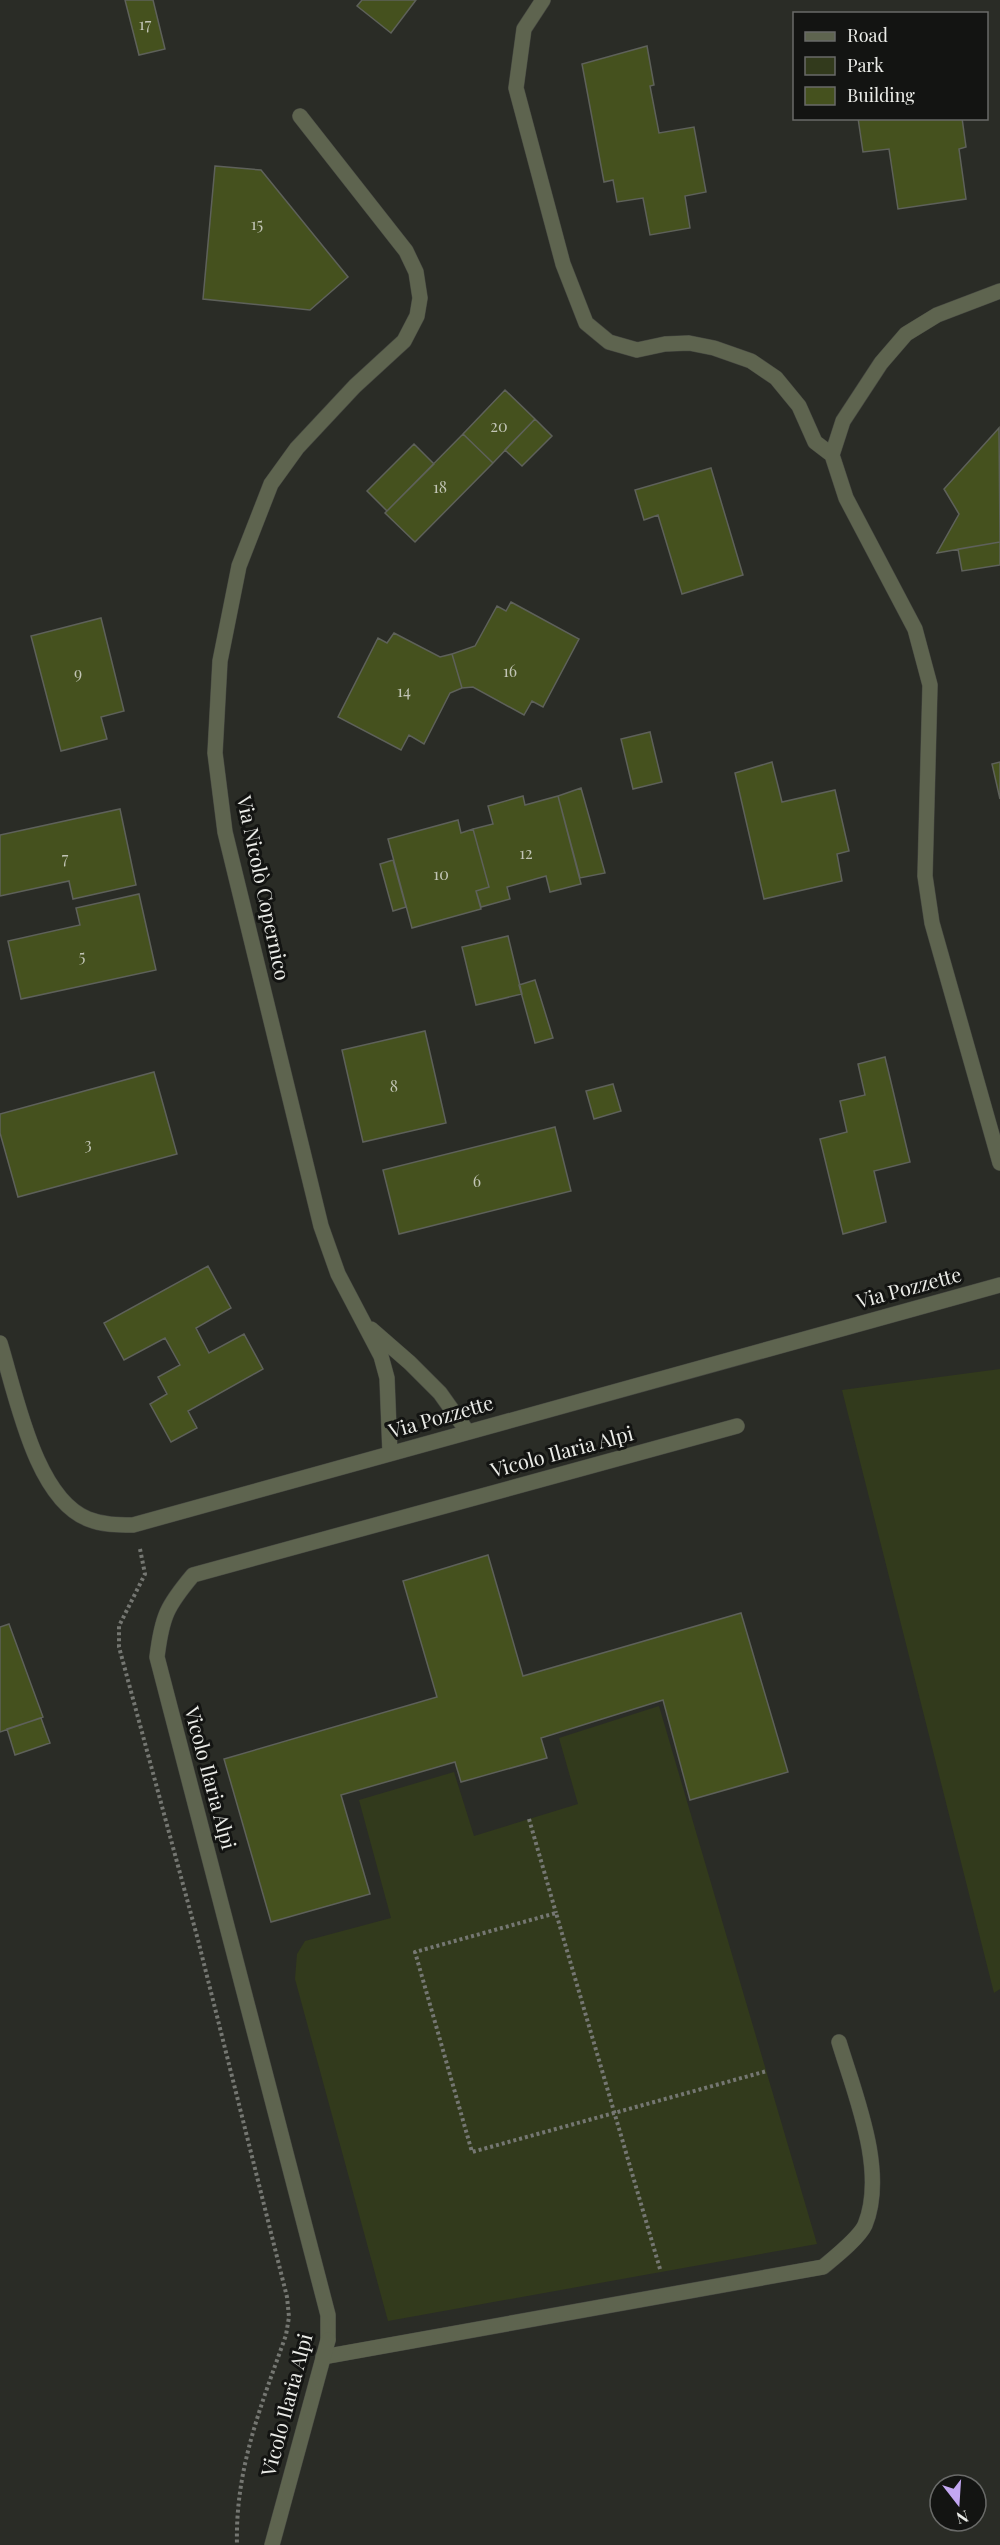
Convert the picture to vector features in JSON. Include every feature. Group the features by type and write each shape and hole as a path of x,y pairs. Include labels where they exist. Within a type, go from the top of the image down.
{"street":[{"path":"543,0 524,29 516,88 563,264 586,323 609,342 637,350 665,344 689,343 714,348 751,361 776,378 799,406 814,442 832,455"},
{"name":"Via Nicolò Copernico","path":"300,116 406,251 416,272 420,298 417,316 404,341 304,440 270,484 239,566 220,661 215,753 225,832 321,1226 338,1274 381,1356 387,1378 390,1454"},
{"path":"1000,291 937,315 906,334 881,363 843,421 832,455 846,498 915,629 930,685 925,876 932,923 1000,1163"},
{"name":"Via Pozzette","path":"0,1343 36,1457 49,1484 65,1504 87,1518 107,1524 133,1525 1000,1285"},
{"name":"Via Nicolò Copernico","path":"366,1325 440,1393 467,1431"},
{"name":"Vicolo Ilaria Alpi","path":"272,2545 328,2340 328,2315 156,1657 160,1625 173,1599 194,1575 736,1426"},
{"path":"323,2356 824,2267 865,2226 874,2181 865,2128 839,2042"}],"path":[{"path":"133,1525 145,1574 119,1626 119,1647 198,1940 287,2297 289,2317 286,2336 244,2463 236,2519 237,2545"},
{"path":"529,1819 667,2295"},
{"path":"556,1913 415,1952 472,2152 767,2071"}],"green space":[{"path":"1000,1369 1000,1989 994,1993 842,1390"},
{"path":"659,1706 817,2244 388,2321 295,1979 297,1954 305,1941 391,1918 359,1800 454,1772 474,1836 578,1804 559,1738"}],"building":[{"path":"125,0 153,0 165,49 139,55"},
{"path":"362,0 416,0 391,33 357,6"},
{"path":"647,46 654,85 650,86 659,133 694,127 706,192 685,196 690,228 650,235 643,198 617,202 613,180 604,182 582,64"},
{"path":"858,120 962,120 966,147 959,149 966,199 898,209 889,149 863,152"},
{"path":"215,166 261,170 348,277 310,310 203,299"},
{"path":"505,390 535,419 493,463 463,434"},
{"path":"535,419 552,436 522,466 505,450"},
{"path":"999,428 1000,542 937,553 959,514 944,489"},
{"path":"463,434 493,463 415,542 385,513"},
{"path":"414,444 434,464 387,511 367,491"},
{"path":"711,468 743,575 682,594 658,515 644,520 635,490"},
{"path":"1000,542 1000,565 962,571 958,549"},
{"path":"511,602 579,639 543,707 532,701 524,715 473,687 462,688 452,654 475,646 497,606 506,611"},
{"path":"101,618 124,711 101,717 107,739 61,751 31,636"},
{"path":"394,633 440,657 452,654 462,688 450,693 424,744 409,735 401,750 338,717 378,638 387,643"},
{"path":"650,732 662,782 633,789 621,739"},
{"path":"772,762 782,802 835,790 849,851 837,854 842,881 764,899 735,773"},
{"path":"1000,762 1000,799 992,764"},
{"path":"581,788 605,873 580,878 558,796"},
{"path":"523,796 525,805 558,796 581,884 550,892 546,876 507,887 510,899 481,907 476,891 489,887 473,829 493,824 488,806"},
{"path":"120,809 136,885 73,899 69,881 0,896 0,835"},
{"path":"458,820 461,833 473,829 489,887 476,891 481,909 412,928 388,839"},
{"path":"393,860 406,907 393,911 380,864"},
{"path":"139,894 156,970 21,999 8,941 80,925 76,908"},
{"path":"508,936 522,994 476,1005 462,947"},
{"path":"535,980 553,1038 535,1043 519,985"},
{"path":"425,1031 446,1123 363,1142 342,1050"},
{"path":"885,1057 910,1162 874,1171 886,1222 843,1234 820,1139 847,1132 840,1101 865,1095 858,1064"},
{"path":"154,1072 177,1154 18,1197 0,1133 0,1114"},
{"path":"613,1084 621,1111 594,1119 586,1091"},
{"path":"555,1127 571,1191 399,1234 383,1170"},
{"path":"208,1266 231,1308 196,1328 209,1353 244,1334 263,1369 188,1411 197,1428 171,1442 150,1404 167,1394 158,1377 180,1365 165,1338 124,1360 104,1323"},
{"path":"488,1555 523,1676 741,1613 788,1772 690,1800 663,1700 541,1738 547,1758 461,1782 455,1762 341,1795 370,1894 271,1922 224,1759 437,1697 403,1581"},
{"path":"9,1624 43,1717 0,1732 0,1627"},
{"path":"41,1718 50,1743 15,1755 7,1729"}]}
